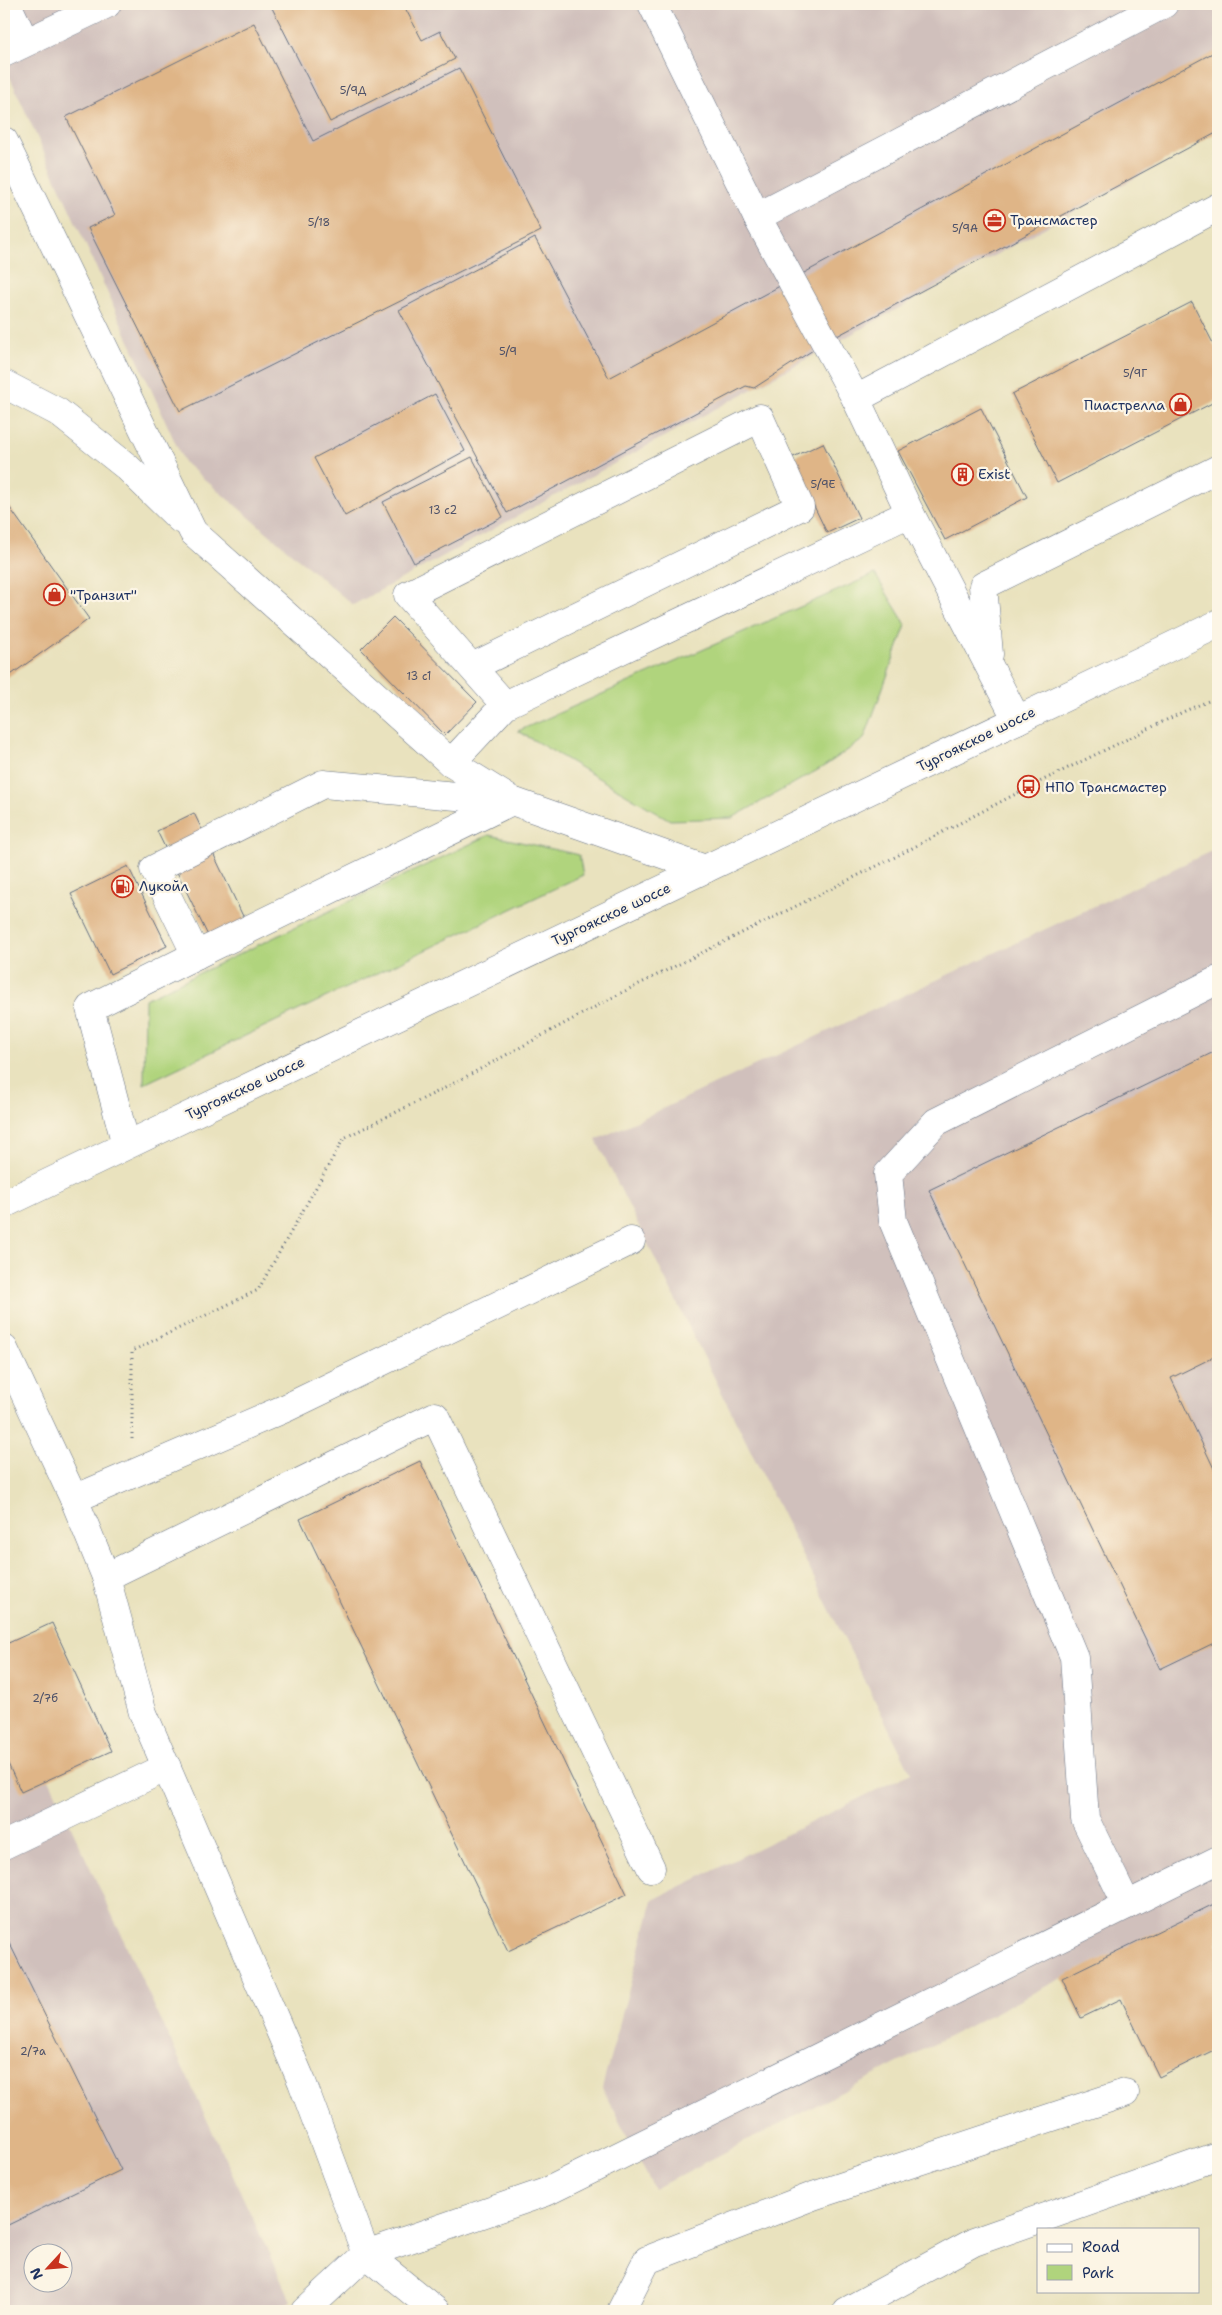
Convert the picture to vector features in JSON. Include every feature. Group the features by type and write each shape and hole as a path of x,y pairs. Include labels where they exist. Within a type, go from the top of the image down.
{"main road":[{"path":"7,4 14,48 107,4"},
{"path":"652,4 757,217 856,399 910,513 1017,720"},
{"path":"757,217 1164,4"},
{"path":"4,141 193,532"},
{"path":"856,399 1218,207"},
{"path":"4,384 58,412 127,466 193,532 451,762 512,801 705,869"},
{"path":"472,667 800,507 760,418 408,595 505,706"},
{"path":"990,668 983,586 1218,470"},
{"path":"451,762 505,706 910,513"},
{"name":"Тургоякское шоссе","path":"4,1204 1218,624"},
{"path":"196,955 154,869 323,784 512,801"},
{"path":"126,1145 90,1008 512,801"},
{"path":"1127,1905 1085,1819 1074,1657 893,1221 888,1174 936,1122 1218,980"},
{"path":"74,1499 286,1408 631,1241"},
{"path":"4,1349 74,1499 106,1577 143,1713 302,2082 366,2254 436,2311"},
{"path":"106,1577 435,1416 651,1868"},
{"path":"4,1845 166,1767"},
{"path":"305,2311 366,2254 546,2192 1218,1860"},
{"path":"621,2311 647,2260 813,2196 1125,2093"},
{"path":"847,2311 974,2242 1218,2156"}],"path":[{"path":"132,1473 132,1351 258,1290 344,1138 445,1088 621,993 895,858 1029,787 1187,710 1218,697"}],"shaded area":[{"path":"4,4 1218,4 1218,128 1142,174 754,388 353,605 184,462 4,64"},
{"path":"1218,848 1218,1902 1062,1978 654,2189 602,2088 653,1900 911,1773 596,1140"},
{"path":"4,1755 21,1792 49,1779 291,2301 270,2311 4,2311"}],"green space":[{"path":"875,574 906,625 864,739 823,767 732,818 670,820 518,731"},
{"path":"489,835 579,855 583,875 144,1084 145,999"}],"building":[{"path":"270,4 403,4 422,40 440,31 455,59 330,122"},
{"path":"254,23 313,141 459,68 541,231 180,411 88,228 115,215 66,117"},
{"path":"1218,50 1218,132 824,343 754,388 746,386 507,513 399,310 535,238 609,378"},
{"path":"1192,302 1218,353 1218,400 1057,483 1012,394"},
{"path":"435,394 465,451 345,516 314,458"},
{"name":"Exist","path":"981,408 1027,497 945,540 898,451"},
{"path":"823,443 859,518 827,533 791,458"},
{"path":"472,457 503,517 414,563 383,502"},
{"path":"4,502 89,619 5,679"},
{"path":"393,617 477,702 445,735 361,649"},
{"path":"194,813 250,931 214,948 157,831"},
{"path":"128,866 167,946 110,974 71,894"},
{"path":"1218,1050 1218,1355 1171,1378 1218,1477 1218,1641 1160,1669 929,1190"},
{"path":"420,1461 627,1894 508,1951 300,1519"},
{"path":"52,1623 111,1751 21,1792 4,1755 4,1645"},
{"path":"1218,1902 1218,2048 1159,2077 1121,1999 1081,2018 1062,1978"},
{"path":"4,1932 121,2170 4,2227"}],"place":[{"name":"Трансмастер","path":"994,220"},
{"name":"Пиастрелла","path":"1181,405"},
{"name":"Exist","path":"962,474"},
{"name":"\"Транзит\"","path":"54,595"},
{"name":"НПО Трансмастер","path":"1029,787"},
{"name":"Лукойл","path":"123,886"}]}
